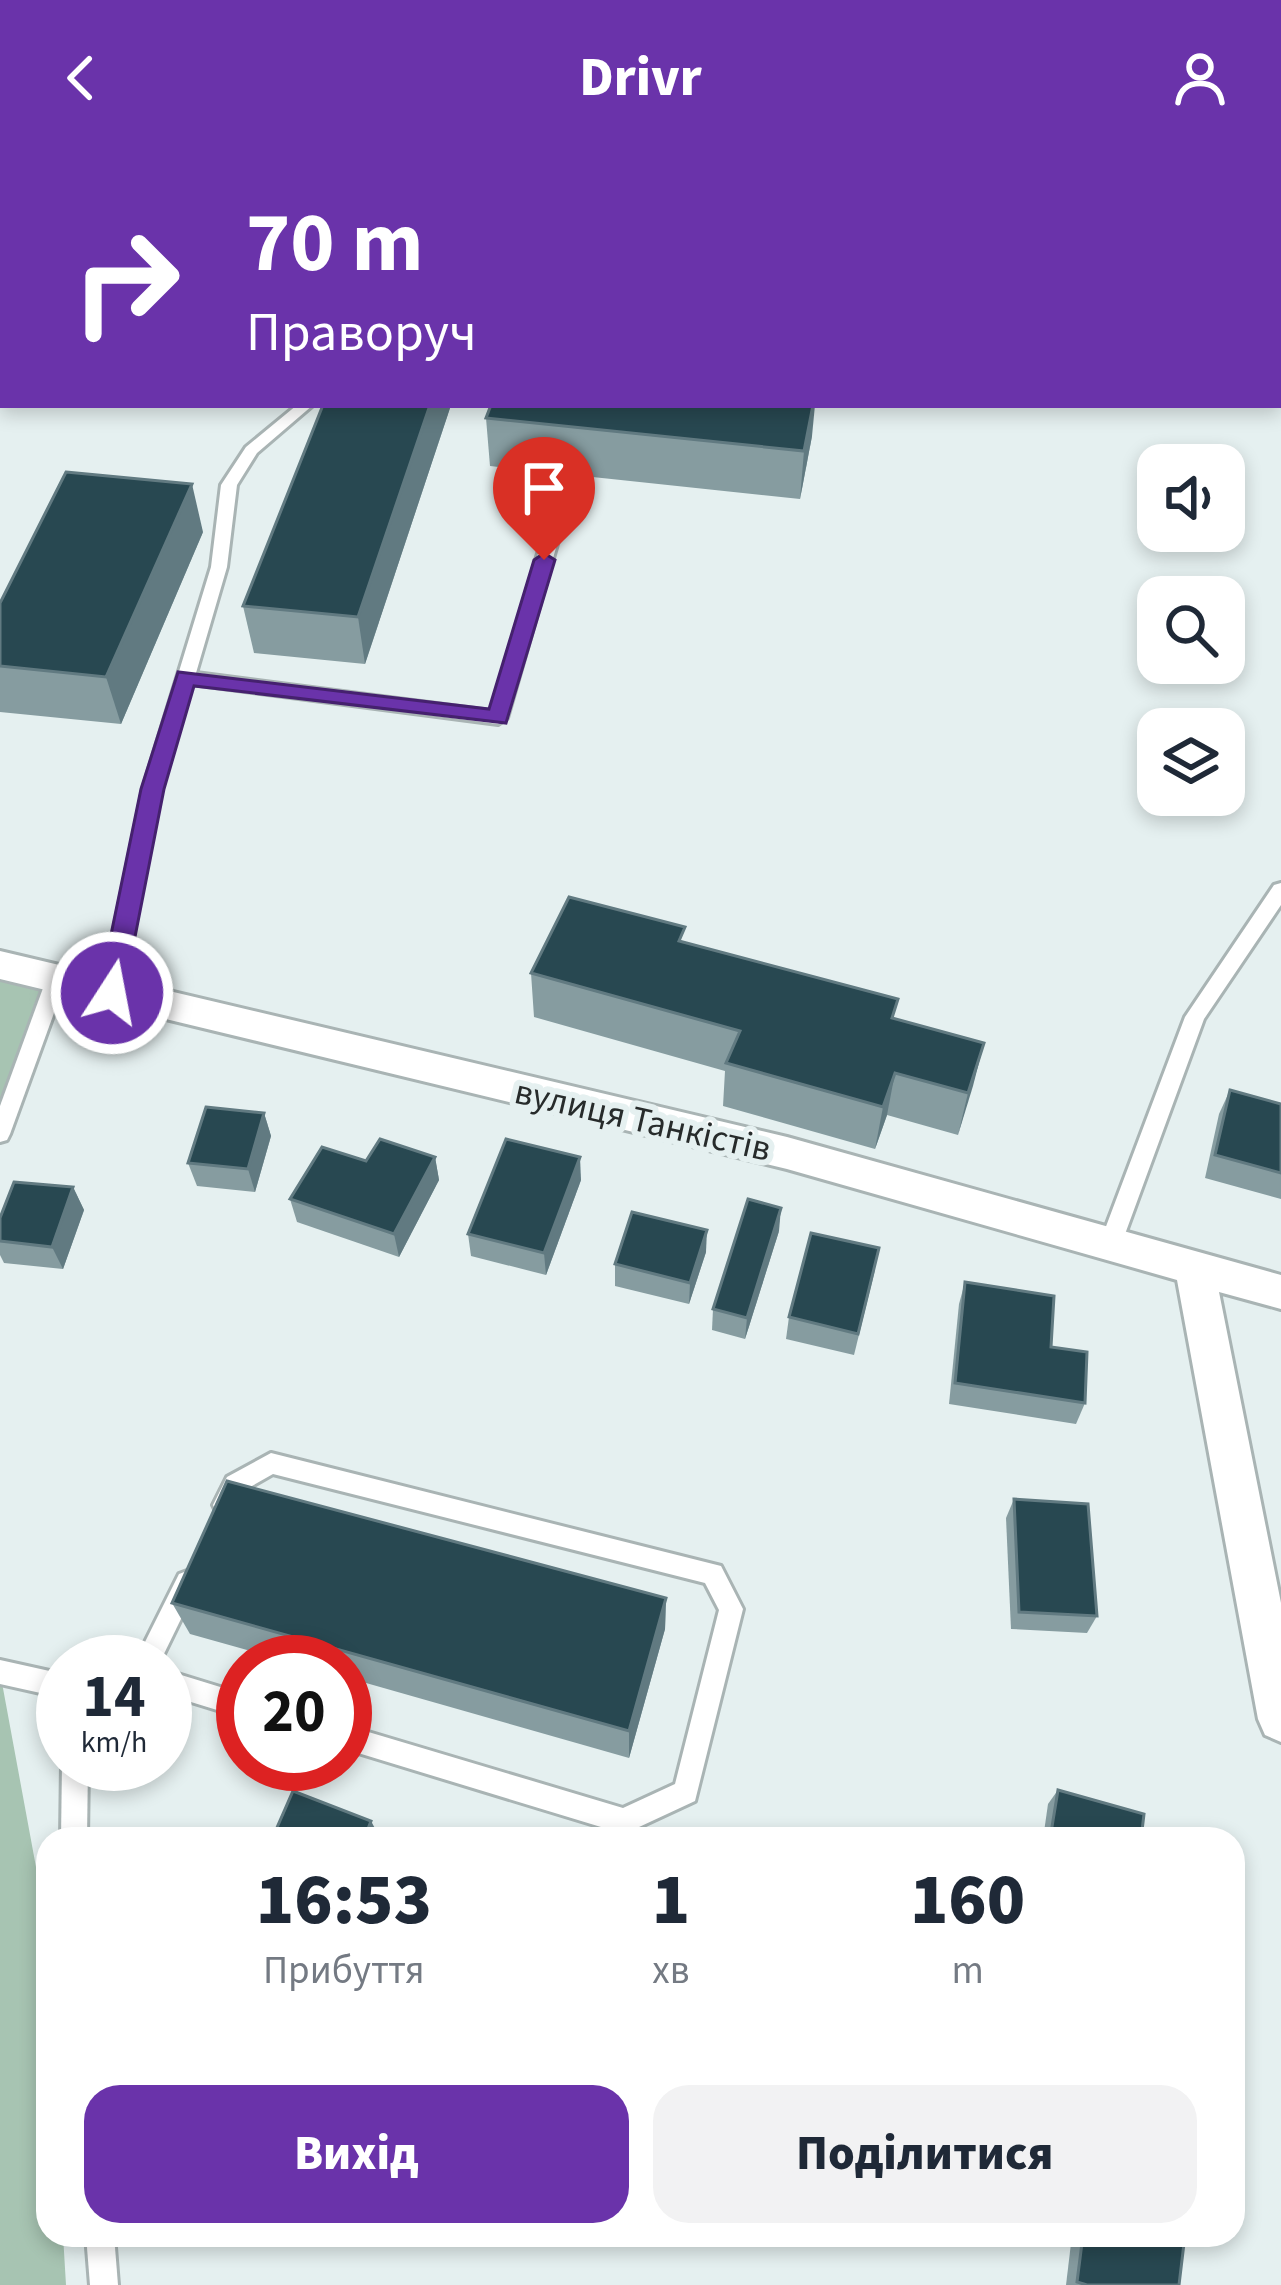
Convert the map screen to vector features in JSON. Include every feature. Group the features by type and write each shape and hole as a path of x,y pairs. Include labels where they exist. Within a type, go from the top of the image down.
{"street":[{"name":"вулиця Танкістів","path":"0,965 788,1154 1281,1292"},
{"path":"1195,1270 1281,1719"}],"lane":[{"path":"112,993 152,789 219,567 229,485 251,449 302,408"},
{"path":"186,677 498,718 556,520"},
{"path":"1110,1245 1195,1017 1281,890"},
{"path":"0,1134 56,980"},
{"path":"216,1523 236,1484 271,1463 713,1574 730,1609 686,1792 624,1821 372,1745"},
{"path":"160,1635 196,1563"},
{"path":"0,1672 36,1680"},
{"path":"74,1827 75,1791"},
{"path":"101,2247 104,2285"}],"green space":[{"path":"0,965 56,980 0,1134"},
{"path":"0,1672 36,1867 36,2247 64,2247 66,2285 0,2285"}],"building":[{"path":"322,408 429,408 358,617 243,606"},
{"path":"490,408 812,408 804,451 486,418"},
{"path":"66,472 192,484 106,677 0,666 0,603"},
{"path":"569,897 685,927 679,941 898,999 892,1018 984,1043 968,1093 895,1073 883,1107 726,1063 740,1031 531,973"},
{"path":"1230,1090 1281,1104 1281,1173 1215,1155"},
{"path":"206,1107 264,1113 248,1169 188,1163"},
{"path":"380,1139 435,1157 394,1234 290,1199 322,1147 366,1161"},
{"path":"506,1139 580,1157 544,1253 468,1234"},
{"path":"14,1182 73,1187 52,1247 0,1241 0,1218"},
{"path":"748,1199 781,1208 747,1318 713,1309"},
{"path":"632,1212 707,1230 690,1283 615,1264"},
{"path":"811,1233 879,1248 858,1334 789,1317"},
{"path":"965,1282 1054,1296 1051,1347 1087,1352 1085,1403 955,1383"},
{"path":"227,1481 666,1598 629,1731 372,1659 372,1635 286,1635 172,1603"},
{"path":"1014,1499 1088,1504 1097,1616 1019,1612"},
{"path":"1058,1790 1144,1814 1142,1827 1052,1827"},
{"path":"293,1791 371,1821 369,1827 277,1827"},
{"path":"1081,2247 1184,2247 1179,2285 1077,2282"}],"route":[{"path":"112,993 152,789 186,677 498,718 544,560"}]}
